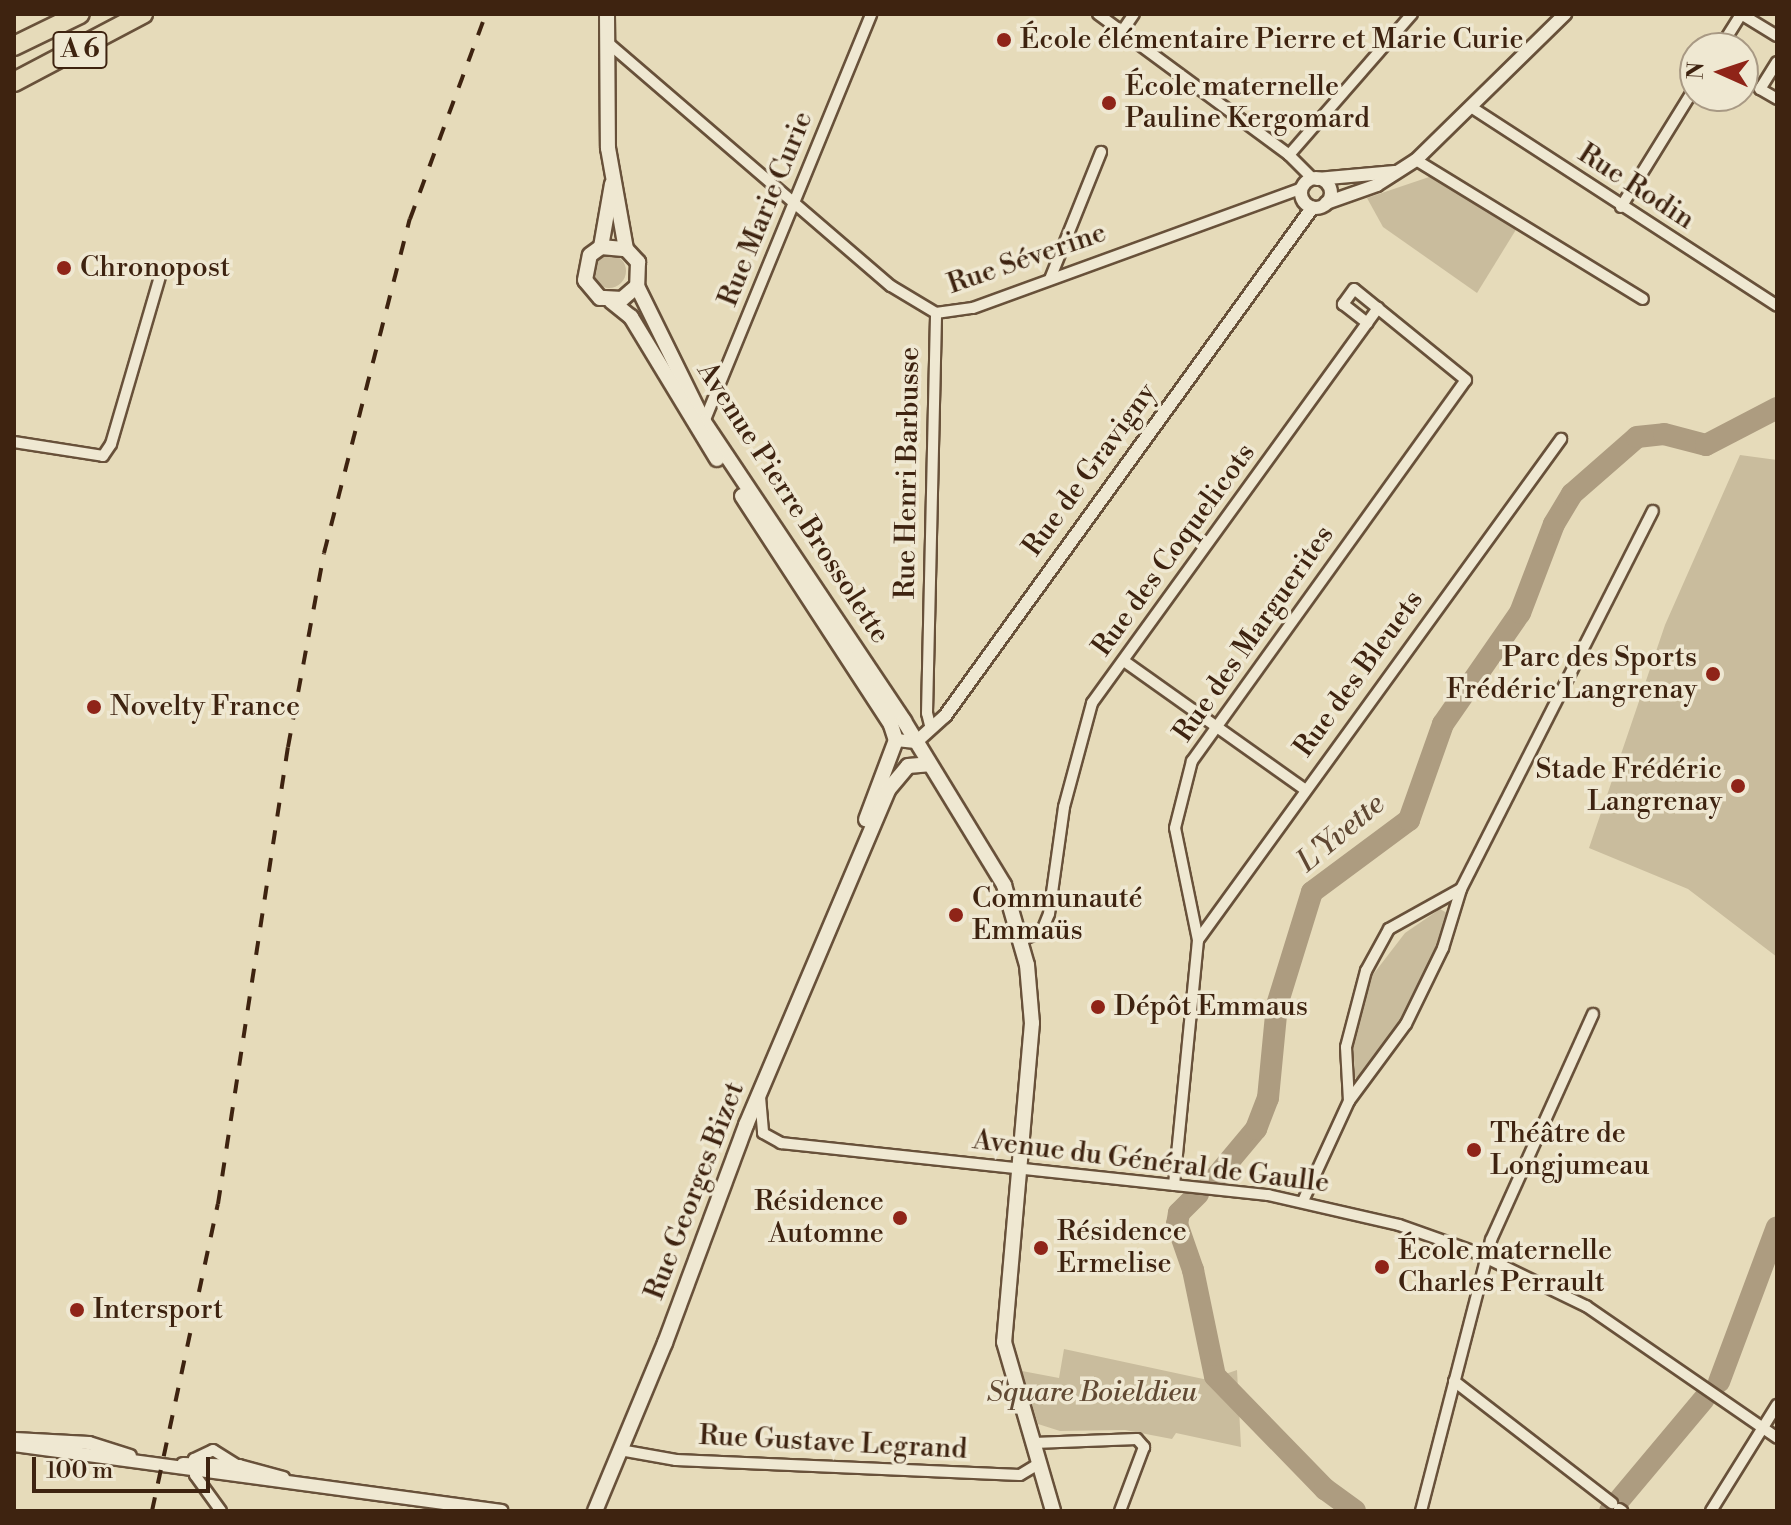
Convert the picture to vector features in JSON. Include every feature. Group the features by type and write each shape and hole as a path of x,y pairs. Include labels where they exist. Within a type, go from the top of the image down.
{"highway":[{"name":"A 6","path":"14,46 80,14"},
{"name":"A 6","path":"14,82 143,14"}],"main road":[{"name":"Avenue Pierre Brossolette","path":"607,14 605,41 612,184 626,249 638,262 637,286 704,422 997,867 1022,940 1032,1038 1004,1342 1053,1511"},
{"name":"Avenue Pierre Brossolette","path":"612,184 601,247 585,267 585,280 592,292 611,301 631,317 896,740"},
{"path":"601,247 626,249"},
{"path":"611,301 637,286"},
{"name":"Rue Georges Bizet","path":"844,889 896,740"},
{"name":"Rue Georges Bizet","path":"595,1511 844,889 897,776 908,766 929,764"}],"street":[{"name":"Rue Marie Curie","path":"704,422 871,14"},
{"path":"1098,14 1289,155 1330,191 1326,203"},
{"path":"1121,33 1134,14"},
{"path":"1289,155 1412,14"},
{"path":"1398,172 1315,179 1302,188 1302,198 1312,208 1377,185 1398,172 1416,160 1565,14"},
{"path":"1730,32 1741,14 1777,36"},
{"path":"605,41 795,203"},
{"path":"1777,62 1760,89 1777,99"},
{"name":"Rue Rodin","path":"1471,107 1777,306"},
{"path":"1621,207 1680,112"},
{"path":"1050,279 1101,152"},
{"path":"1416,160 1643,299"},
{"name":"Rue Séverine","path":"795,203 891,286 936,313 973,308 1302,188"},
{"name":"Rue de Gravigny","path":"916,742 931,729 1312,208"},
{"path":"14,442 103,456 111,444 161,273"},
{"path":"1367,323 1343,304 1348,297 1354,289 1378,308"},
{"name":"Rue des Coquelicots","path":"1022,940 1046,924 1064,807 1085,722 1124,661 1378,308"},
{"name":"Rue des Marguerites","path":"1174,1185 1198,940 1175,828 1192,761 1216,723 1466,380 1378,308"},
{"name":"Rue Henri Barbusse","path":"931,729 927,713 936,313"},
{"name":"Rue des Bleuets","path":"1198,940 1304,789 1561,439"},
{"path":"1303,1201 1349,1101 1406,1024 1443,948 1461,889 1653,511"},
{"path":"1124,661 1216,723 1304,789"},
{"path":"896,740 916,742"},
{"path":"1349,1101 1348,1036 1366,971 1389,929 1461,889"},
{"path":"1421,1511 1486,1258 1593,1014"},
{"name":"Avenue du Général de Gaulle","path":"761,1092 760,1124 776,1142 1303,1201 1399,1225 1486,1258 1597,1312 1777,1438"},
{"path":"1454,1381 1618,1508"},
{"path":"1711,1511 1777,1405"},
{"path":"14,1439 89,1443 141,1460"},
{"path":"1034,1443 1057,1439 1137,1439 1144,1447 1120,1511"},
{"path":"14,1445 238,1472 502,1511"},
{"name":"Rue Gustave Legrand","path":"620,1450 676,1460 1005,1475 1026,1474 1040,1463"},
{"path":"194,1467 221,1511"}],"green space":[{"path":"1432,176 1517,228 1477,293 1383,227 1367,198"},
{"path":"609,254 621,259 626,271 621,283 609,288 597,283 592,271 597,259"},
{"name":"Parc des Sports Frédéric Langrenay","path":"1740,455 1777,460 1777,957 1688,889 1589,848 1665,625"},
{"path":"1440,909 1447,913 1441,939 1406,1022 1363,1076 1355,1078 1352,1020 1365,985 1405,933"},
{"name":"Square Boieldieu","path":"1064,1349 1208,1380 1237,1370 1241,1447 1176,1433 1172,1439 1125,1430 1060,1431 1038,1424 1022,1371 1059,1378"}],"waterway":[{"name":"L'Yvette","path":"1210,1184 1256,1129 1268,1098 1277,1005 1312,892 1409,820 1443,724 1520,613 1554,524 1572,494 1637,437 1664,434 1706,445 1777,408"},
{"name":"L'Yvette","path":"1198,1194 1179,1213 1177,1224 1193,1270 1215,1376 1325,1489 1355,1511"},
{"path":"1719,1382 1777,1227"},
{"path":"1610,1511 1704,1399"}],"railway":[{"path":"152,1511 218,1204 288,747 324,553 410,219 486,14"}],"place":[{"name":"École élémentaire Pierre et Marie Curie","path":"1004,40"},
{"name":"École maternelle Pauline Kergomard","path":"1109,103"},
{"name":"Chronopost","path":"64,268"},
{"name":"Parc des Sports Frédéric Langrenay","path":"1713,674"},
{"name":"Novelty France","path":"94,707"},
{"name":"Stade Frédéric Langrenay","path":"1738,786"},
{"name":"Communauté Emmaüs","path":"956,915"},
{"name":"Dépôt Emmaus","path":"1098,1007"},
{"name":"Théâtre de Longjumeau","path":"1474,1150"},
{"name":"Résidence Automne","path":"900,1218"},
{"name":"Résidence Ermelise","path":"1041,1248"},
{"name":"École maternelle Charles Perrault","path":"1382,1267"},
{"name":"Intersport","path":"77,1310"}]}
